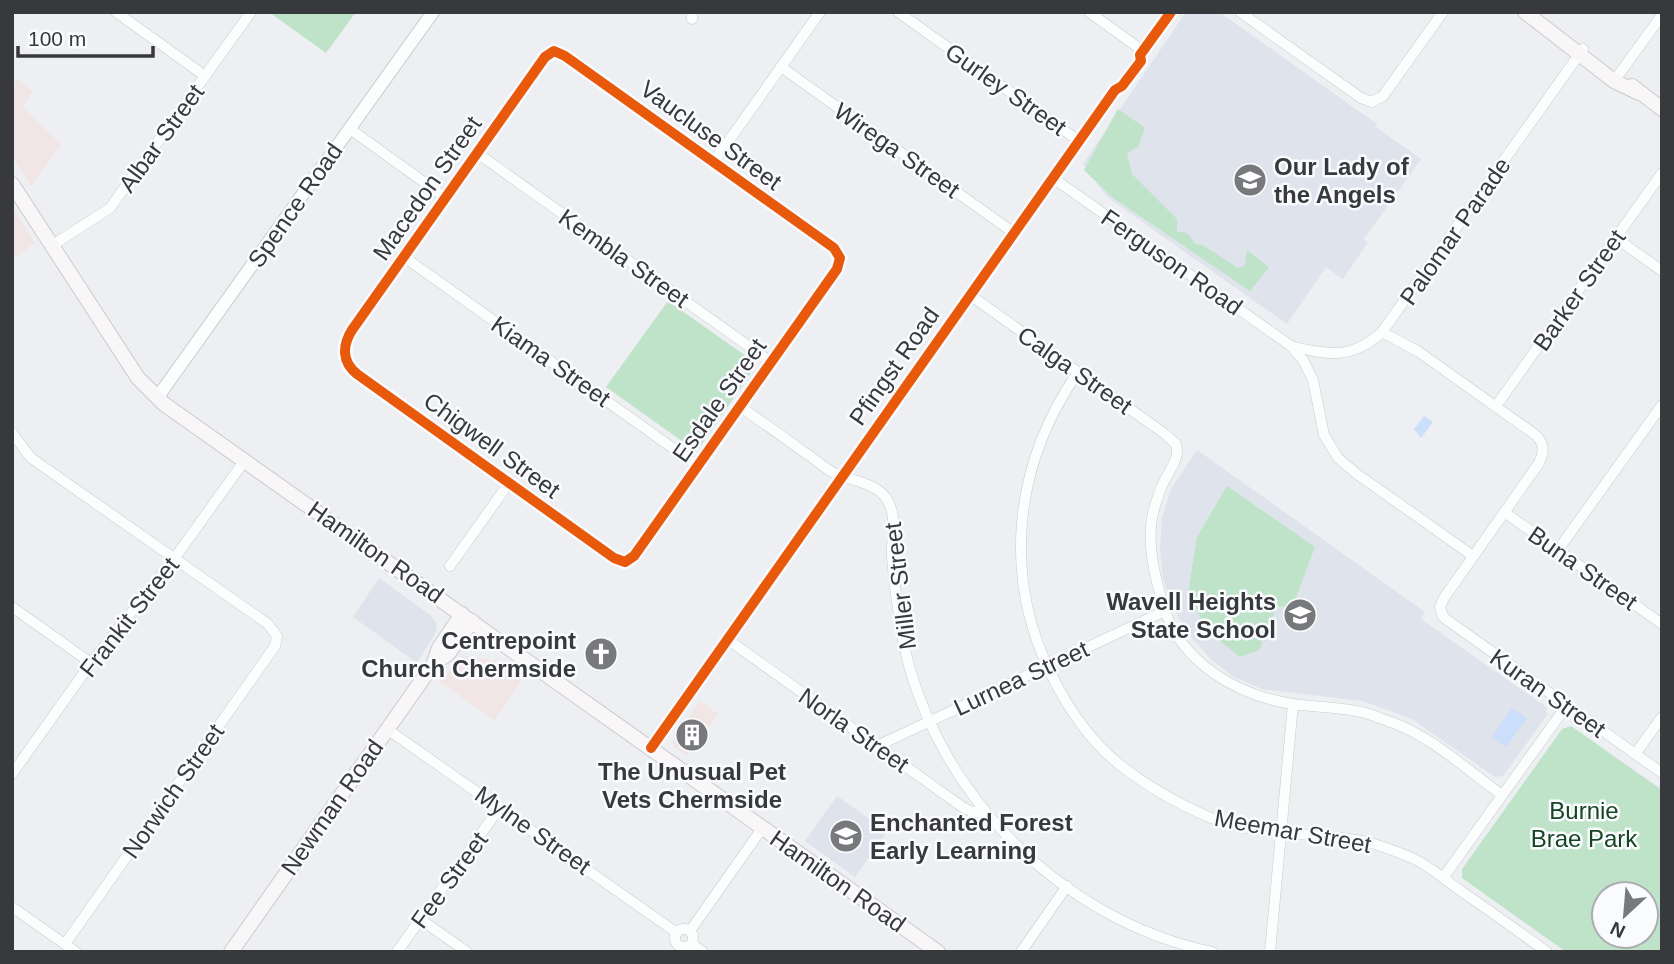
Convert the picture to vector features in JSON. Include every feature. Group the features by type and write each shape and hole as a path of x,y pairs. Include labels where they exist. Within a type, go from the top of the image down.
{"main road":[{"path":"1525,12 1662,109"},
{"name":"Hamilton Road","path":"13,184 129,365 157,398 938,952"},
{"name":"Newman Road","path":"232,951 434,663 448,654 467,617"}],"street":[{"path":"116,12 205,76"},
{"name":"Albar Street","path":"53,245 110,208 251,12"},
{"name":"Spence Road","path":"157,398 433,12"},
{"path":"713,163 820,12"},
{"name":"Gurley Street","path":"898,12 1079,141"},
{"path":"1089,12 1141,53"},
{"name":"Pfingst Road","path":"651,748 1115,90 1133,56 1141,53 1171,12"},
{"path":"1240,12 1361,98 1372,102 1383,96 1443,12"},
{"path":"1617,77 1662,15"},
{"name":"Macedon Street","path":"345,354 345,342 352,330 545,57 554,51"},
{"name":"Vaucluse Street","path":"554,51 565,56 834,248 840,258"},
{"name":"Palomar Parade","path":"1291,346 1320,354 1341,353 1361,348 1382,332 1581,52"},
{"name":"Wirega Street","path":"780,67 1014,233"},
{"path":"350,129 446,198"},
{"name":"Kembla Street","path":"477,153 771,362"},
{"name":"Barker Street","path":"1496,407 1662,173"},
{"name":"Ferguson Road","path":"1053,178 1291,346"},
{"path":"1616,238 1662,271"},
{"name":"Kiama Street","path":"404,257 698,466"},
{"name":"Esdale Street","path":"625,562 634,556 698,466 836,269 840,258"},
{"name":"Calga Street","path":"970,295 1170,438 1178,448 1152,516 1151,544 1155,575 1165,611"},
{"path":"1291,346 1303,360 1312,380 1324,435 1338,458 1473,556 1539,463 1543,448 1537,436 1419,352 1382,332"},
{"name":"Chigwell Street","path":"345,354 348,365 357,374 614,558 625,562"},
{"name":"Meemar Street","path":"1078,372 1042,436 1028,480 1020,548 1029,617 1047,666 1081,724 1118,763 1163,795 1232,825 1366,842 1415,859 1547,952"},
{"path":"1558,550 1662,405"},
{"name":"Miller Street","path":"739,406 834,473 877,490 885,497 893,518 892,554 900,625 928,722 985,813 1026,854 1104,912 1171,941 1212,952"},
{"path":"12,433 31,458 174,559"},
{"name":"Frankit Street","path":"12,774 91,663 174,559 245,460"},
{"path":"450,566 509,483"},
{"name":"Buna Street","path":"1504,512 1662,624"},
{"name":"Kuran Street","path":"1473,556 1444,598 1440,608 1445,619 1662,773"},
{"name":"Norwich Street","path":"65,944 275,646 277,636 268,624 174,559"},
{"path":"12,607 91,663"},
{"path":"1165,611 1183,643 1204,666 1244,691 1293,704 1360,711 1409,729 1502,795"},
{"name":"Lurnea Street","path":"877,746 1165,611"},
{"name":"Norla Street","path":"727,639 965,808 985,813"},
{"path":"1270,952 1293,704"},
{"path":"1443,878 1567,705"},
{"path":"1635,754 1662,717"},
{"name":"Mylne Street","path":"387,729 677,933"},
{"name":"Fee Street","path":"397,952 500,807"},
{"path":"690,931 763,827"},
{"path":"1021,952 1067,886"},
{"path":"12,907 76,952"},
{"path":"420,919 467,952"},
{"path":"690,931 682,930 677,933 677,949 692,944"},
{"path":"690,931 693,936 692,944"},
{"path":"692,944 703,952"}],"shaded area":[{"name":"Our Lady of the Angels","path":"1186,12 1219,12 1377,124 1376,127 1421,159 1364,239 1368,242 1343,279 1326,267 1287,324 1107,197 1083,164"},
{"path":"18,80 33,92 22,107 61,144 31,186 12,156 12,84"},
{"path":"12,207 35,243 12,259"},
{"name":"Wavell Heights State School","path":"1197,450 1425,612 1421,619 1546,707 1547,715 1503,776 1495,777 1412,719 1363,701 1262,689 1234,677 1211,659 1189,635 1174,609 1163,579 1160,548 1162,518 1171,489"},
{"path":"379,578 430,615 437,624 436,632 417,663 353,617"},
{"path":"460,655 496,661 523,679 494,720 440,682"},
{"path":"700,701 718,714 687,756 674,747 673,740"},
{"name":"Enchanted Forest Early Learning","path":"837,796 887,832 855,877 805,841"}],"green space":[{"path":"269,12 356,12 326,53"},
{"path":"1118,109 1145,128 1138,147 1127,153 1132,174 1177,219 1177,232 1188,234 1194,243 1204,246 1238,268 1245,265 1247,250 1269,267 1250,291 1112,197 1084,170"},
{"path":"668,301 753,361 753,370 699,448 693,449 606,387"},
{"path":"1227,486 1315,547 1292,608 1277,606 1259,650 1240,657 1208,632 1188,593 1197,537"},
{"name":"Burnie Brae Park","path":"1571,726 1662,790 1662,952 1566,952 1462,878 1462,869 1562,729"}],"water":[{"path":"1424,416 1433,422 1421,438 1414,429"},
{"path":"1512,708 1527,718 1506,747 1492,737"}],"cycle path":[{"path":"651,748 1115,90 1122,86 1141,61 1140,55 1171,12"},
{"path":"554,51 565,56 834,248 840,258 837,269 634,556 625,562 614,558 357,374 348,364 345,354 346,342 352,330 545,57 554,51"}],"place":[{"name":"Our Lady of the Angels","path":"1250,180"},
{"name":"Wavell Heights State School","path":"1300,615"},
{"name":"Centrepoint Church Chermside","path":"601,654"},
{"name":"The Unusual Pet Vets Chermside","path":"692,735"},
{"name":"Enchanted Forest Early Learning","path":"846,836"}]}
